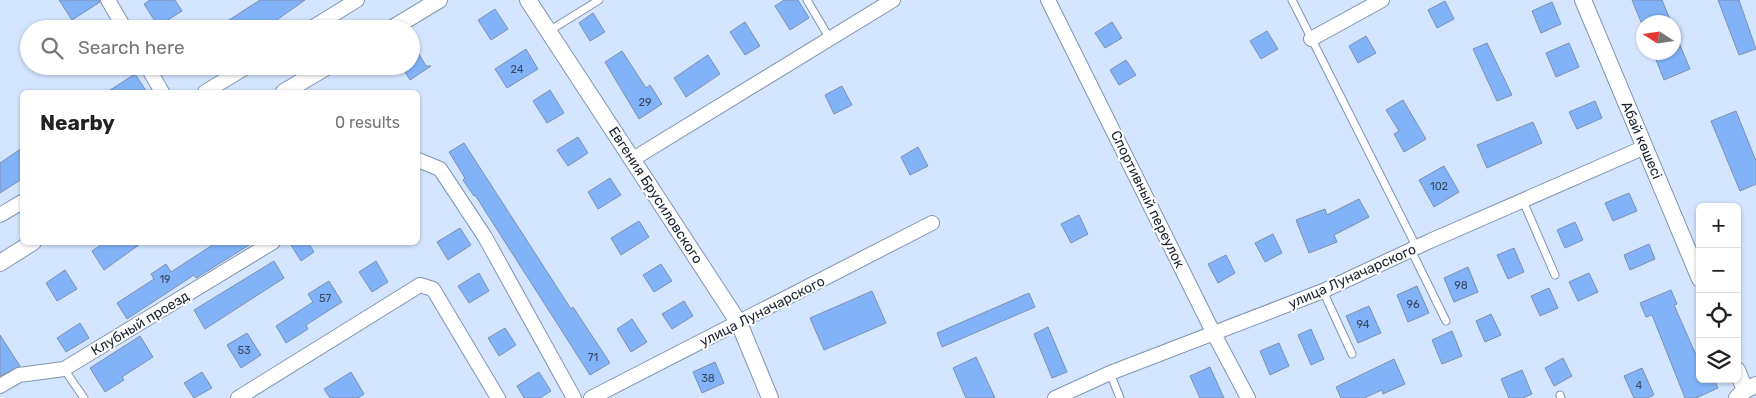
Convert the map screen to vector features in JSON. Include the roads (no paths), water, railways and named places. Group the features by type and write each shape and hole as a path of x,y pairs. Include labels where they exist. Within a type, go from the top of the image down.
{"street":[{"path":"108,0 120,20"},
{"path":"325,20 357,0"},
{"path":"406,20 439,0"},
{"name":"Евгения Брусиловского","path":"528,0 739,323 770,398"},
{"path":"633,159 893,0"},
{"name":"Спортивный переулок","path":"1048,0 1214,334 1248,398"},
{"path":"1311,39 1382,0"},
{"name":"Абай көшесі","path":"1583,0 1696,270"},
{"path":"152,75 161,90"},
{"path":"208,90 233,75"},
{"path":"287,90 313,75"},
{"name":"улица Луначарского","path":"1055,398 1110,373 1323,291 1645,147"},
{"path":"420,161 440,169 465,206 485,237 574,398"},
{"path":"0,215 20,203"},
{"name":"улица Луначарского","path":"591,398 932,223"},
{"path":"0,262 29,245"},
{"name":"Клубный проезд","path":"0,386 19,375 64,369 268,245"},
{"path":"238,398 420,285 433,289 498,398"},
{"path":"1741,379 1746,391"}],"lane":[{"path":"549,32 598,0"},
{"path":"807,0 830,38"},
{"path":"1292,0 1414,249 1446,321"},
{"path":"1523,201 1555,275"},
{"path":"1323,291 1352,354"},
{"path":"64,369 84,398"},
{"path":"1110,373 1120,398"},
{"path":"1726,398 1746,391"}]}
